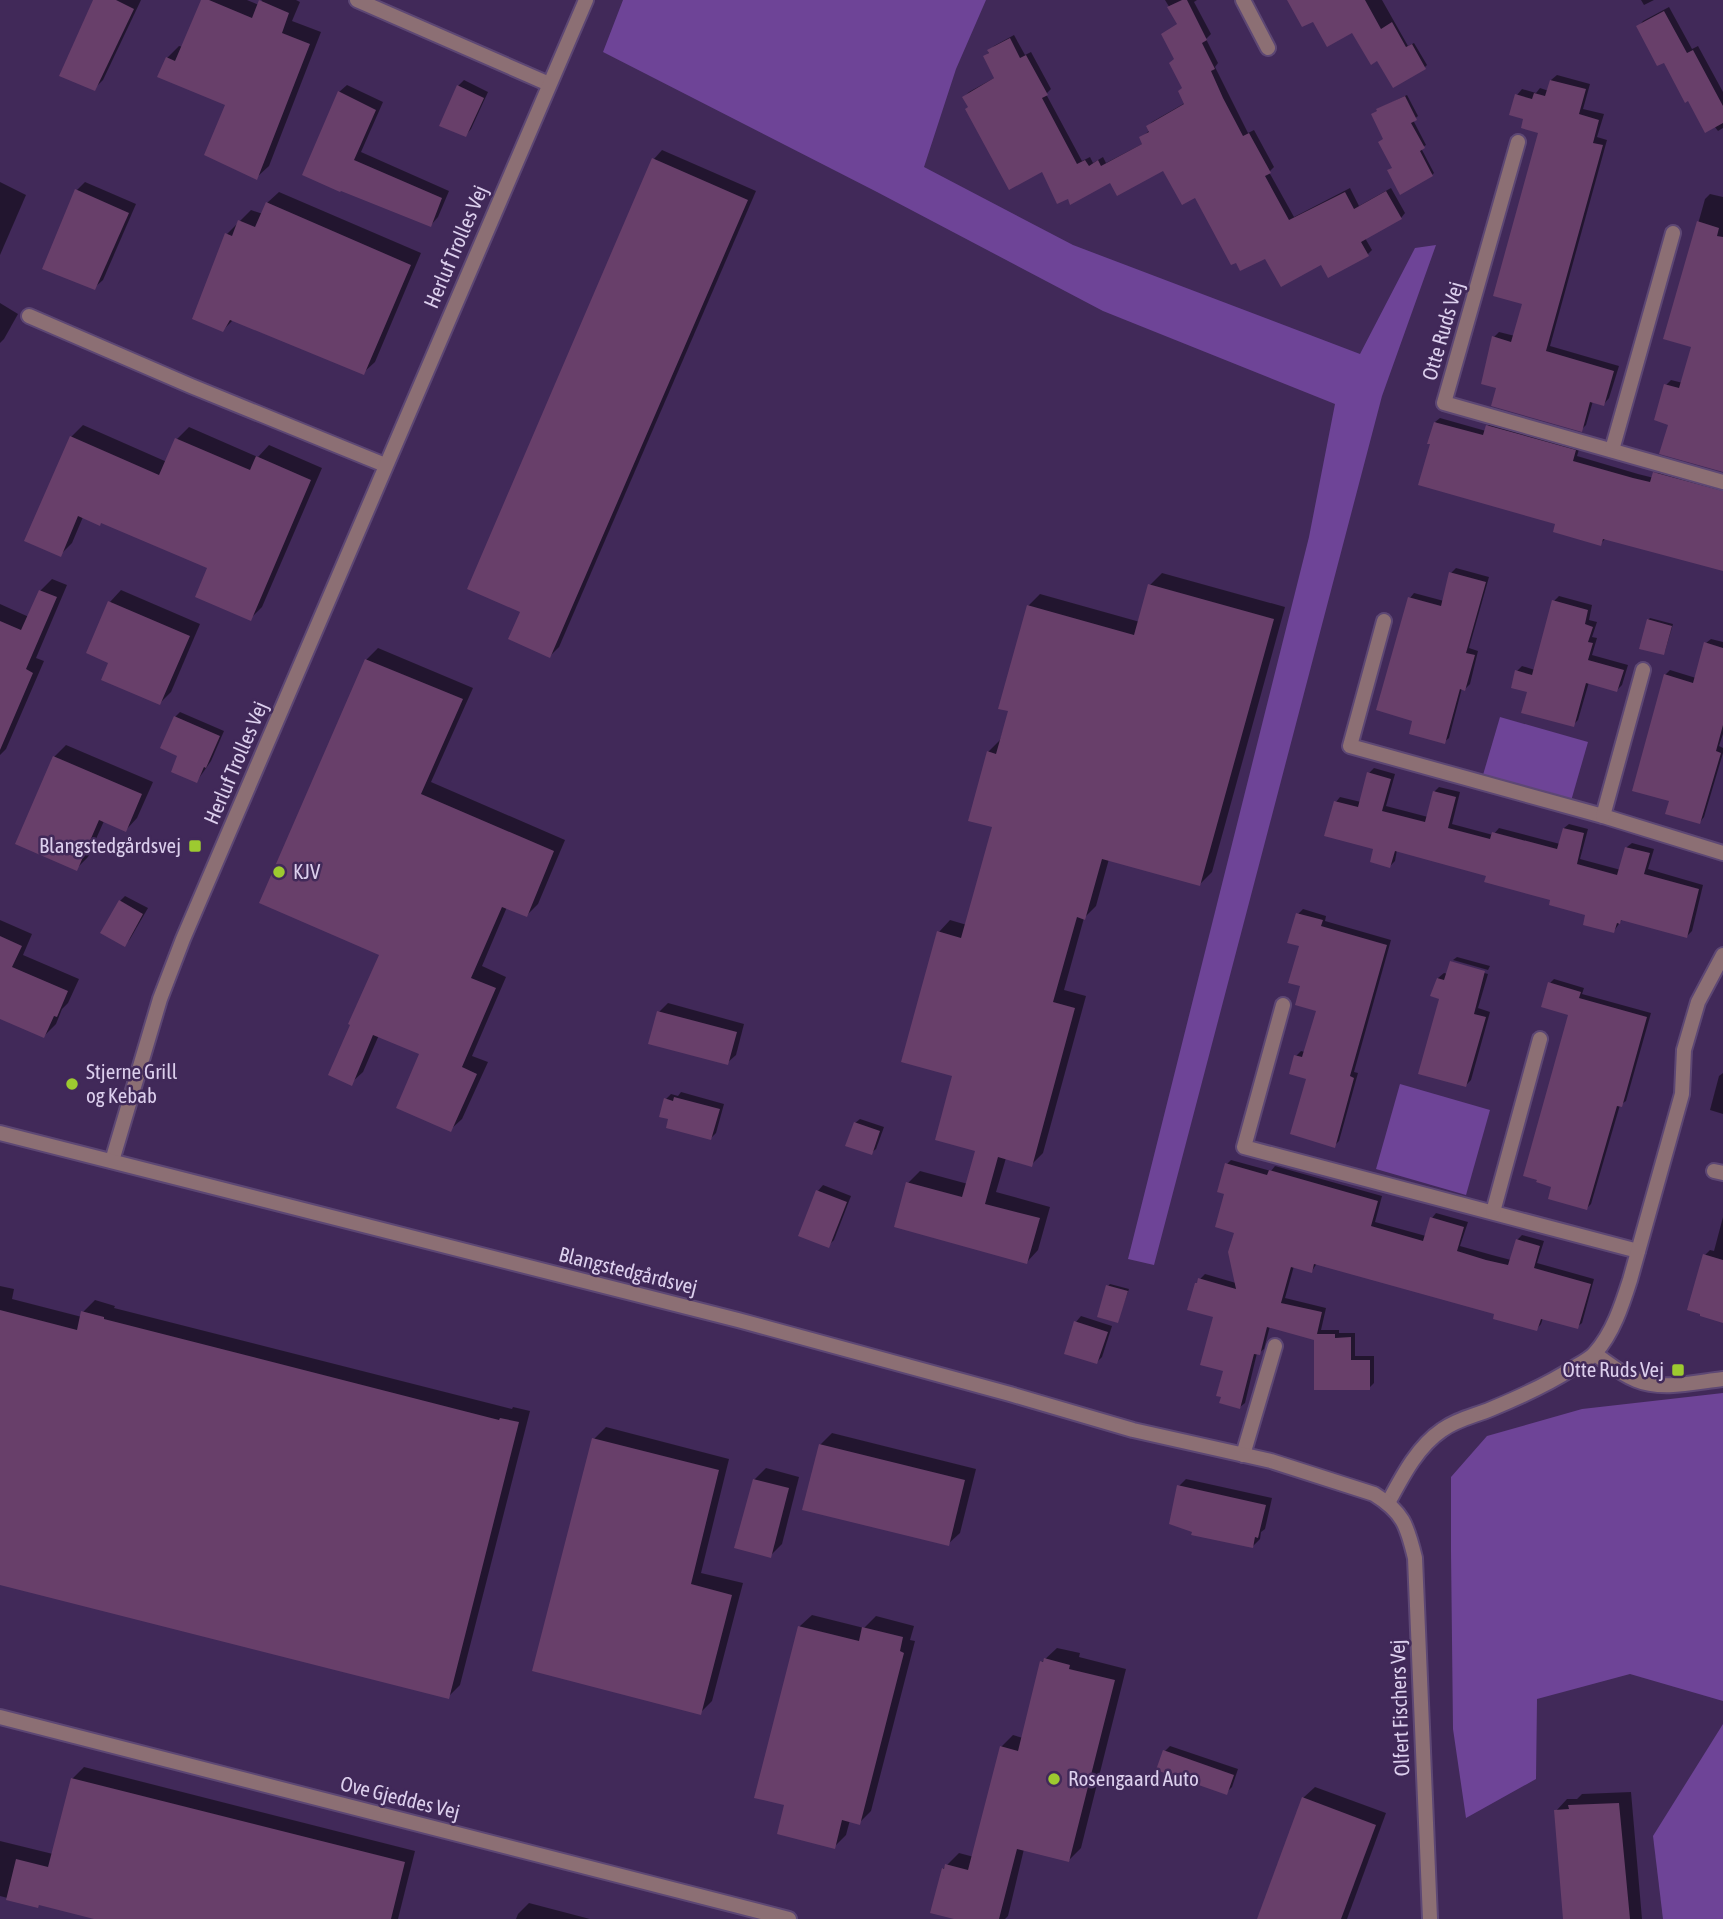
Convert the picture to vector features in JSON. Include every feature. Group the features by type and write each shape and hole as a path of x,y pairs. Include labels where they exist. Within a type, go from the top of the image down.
{"street":[{"path":"357,0 549,85"},
{"name":"Herluf Trolles Vej","path":"112,1161 160,999 189,926 586,0"},
{"path":"1243,0 1268,48"},
{"name":"Otte Ruds Vej","path":"1518,142 1444,403 1723,482"},
{"path":"1612,450 1673,233"},
{"path":"29,316 385,465"},
{"path":"1384,621 1350,746 1603,816 1723,853"},
{"path":"1603,816 1643,670"},
{"path":"1388,1503 1405,1472 1441,1430 1458,1420 1537,1389 1595,1354 1610,1332 1621,1307 1638,1251 1682,1094 1684,1050 1698,1002 1723,955"},
{"path":"1283,1005 1244,1147 1638,1251"},
{"path":"1493,1212 1540,1039"},
{"name":"Blangstedgårdsvej","path":"0,1133 738,1320 1133,1430 1325,1477 1374,1494 1388,1503"},
{"path":"1243,1455 1275,1346"},
{"path":"1595,1354 1638,1381 1666,1385 1723,1379"},
{"name":"Olfert Fischers Vej","path":"1388,1503 1401,1517 1408,1531 1415,1558 1430,1919"},
{"name":"Ove Gjeddes Vej","path":"0,1717 789,1919"}],"shaded area":[{"path":"623,0 986,0 956,69 924,167 1073,245 1360,354 1415,248 1436,245 1382,396 1154,1265 1128,1259 1309,537 1335,404 1103,311 603,52"},
{"path":"1500,717 1588,742 1571,801 1483,775"},
{"path":"1400,1084 1490,1110 1466,1195 1376,1169"},
{"path":"1723,1393 1723,1701 1630,1674 1537,1699 1536,1779 1466,1818 1453,1729 1451,1477 1487,1436 1582,1409"},
{"path":"1723,1724 1723,1919 1663,1919 1653,1836"}],"building":[{"path":"93,0 116,0 134,9 95,91 59,76"},
{"path":"201,0 209,0 252,18 259,0 289,13 282,33 310,44 257,180 204,155 225,105 157,77 166,57 175,61"},
{"path":"1187,0 1207,40 1202,43 1215,69 1211,71 1223,98 1243,136 1249,133 1271,173 1265,176 1289,220 1345,192 1354,209 1386,191 1402,219 1361,242 1369,256 1328,278 1321,265 1281,287 1265,259 1240,271 1236,263 1231,265 1195,198 1182,205 1163,171 1117,196 1110,183 1070,205 1068,199 1057,204 1042,172 1009,190 965,109 968,107 962,97 994,78 983,56 989,53 987,50 1010,38 1020,58 1026,55 1048,95 1042,98 1077,164 1085,160 1089,166 1098,160 1101,166 1142,144 1139,137 1149,132 1146,126 1184,104 1178,91 1182,88 1169,63 1174,59 1161,34 1177,24 1167,7"},
{"path":"1287,0 1365,0 1381,29 1392,22 1406,47 1412,44 1426,69 1393,88 1377,61 1371,65 1352,33 1327,47 1313,22 1302,27"},
{"path":"1664,11 1687,53 1693,50 1723,106 1723,123 1705,133 1664,63 1657,66 1636,26"},
{"path":"1550,80 1586,89 1579,114 1599,120 1593,143 1603,145 1546,351 1614,371 1604,406 1590,402 1582,432 1491,406 1496,388 1481,384 1492,336 1511,342 1522,304 1493,296 1538,133 1521,128 1523,119 1509,115 1515,94 1532,99 1534,93 1545,96"},
{"path":"457,85 484,98 466,137 439,126"},
{"path":"338,91 376,110 354,160 442,198 431,227 302,175"},
{"path":"1405,96 1417,120 1411,123 1425,148 1420,151 1433,176 1400,195 1387,170 1392,168 1378,142 1383,139 1371,114"},
{"path":"652,158 748,200 550,658 508,639 520,612 467,589"},
{"path":"75,189 129,213 95,290 42,269"},
{"path":"266,202 411,265 364,375 230,320 223,332 192,319 225,233 232,236 238,220 255,227"},
{"path":"1697,221 1719,228 1717,236 1723,237 1723,472 1659,454 1668,425 1654,420 1664,384 1679,388 1691,347 1663,339"},
{"path":"1434,422 1483,435 1486,425 1576,450 1573,461 1633,478 1650,482 1653,472 1723,491 1723,571 1603,539 1601,546 1553,532 1555,524 1418,485"},
{"path":"70,436 159,475 175,438 250,470 256,456 311,480 251,621 195,597 207,568 101,523 100,526 78,516 61,557 24,541"},
{"path":"1449,572 1486,582 1466,653 1475,655 1465,691 1460,689 1445,744 1409,734 1412,721 1376,710 1408,597 1441,606"},
{"path":"1148,584 1274,619 1200,886 1102,859 1085,920 1077,917 1053,1002 1075,1008 1032,1167 998,1157 985,1204 1040,1218 1027,1264 894,1227 906,1182 962,1197 975,1151 935,1140 952,1076 901,1062 937,931 961,938 992,827 968,821 987,751 996,754 1008,711 998,709 1027,605 1134,635"},
{"path":"39,590 57,597 26,669 33,673 0,750 0,621 21,630"},
{"path":"1552,600 1588,610 1585,624 1593,627 1588,642 1593,643 1588,660 1624,670 1617,692 1586,683 1574,727 1521,713 1527,692 1511,688 1515,670 1532,675"},
{"path":"108,601 190,636 160,705 101,680 108,663 86,653"},
{"path":"1647,619 1672,626 1664,655 1639,649"},
{"path":"1704,642 1723,648 1723,725 1716,751 1721,753 1700,824 1665,814 1669,801 1632,791 1664,674 1693,683"},
{"path":"365,659 463,699 421,794 554,851 527,917 502,907 471,978 496,988 462,1067 477,1074 451,1132 396,1108 419,1054 373,1035 352,1086 328,1075 379,955 259,903"},
{"path":"174,716 220,736 197,783 171,772 177,756 160,748"},
{"path":"53,756 142,794 126,832 99,820 77,871 15,844"},
{"path":"1367,772 1391,779 1382,811 1425,822 1433,791 1456,797 1448,828 1490,839 1492,832 1557,849 1563,828 1584,833 1577,864 1617,875 1625,847 1650,853 1644,874 1699,889 1687,938 1621,920 1614,933 1583,925 1585,915 1549,905 1550,900 1484,882 1486,876 1395,851 1390,868 1370,862 1373,849 1324,836 1334,801 1358,807"},
{"path":"119,900 143,914 125,947 100,933"},
{"path":"1296,913 1323,920 1321,926 1387,945 1350,1076 1354,1078 1335,1148 1290,1134 1306,1079 1289,1074 1294,1055 1302,1057 1316,1011 1295,1005 1300,986 1288,983 1299,946 1287,943"},
{"path":"0,936 22,946 12,967 68,991 44,1038 0,1019"},
{"path":"1450,961 1485,971 1474,1014 1486,1017 1466,1087 1418,1074 1439,999 1430,996 1437,978 1444,980"},
{"path":"1548,982 1581,992 1579,998 1647,1017 1622,1107 1617,1106 1587,1210 1548,1199 1551,1187 1523,1176 1568,1015 1541,1007"},
{"path":"657,1011 737,1032 728,1065 648,1044"},
{"path":"674,1097 720,1109 711,1140 666,1128 668,1119 659,1117 664,1098 673,1101"},
{"path":"854,1122 880,1131 872,1155 845,1146"},
{"path":"1225,1163 1267,1175 1269,1170 1378,1201 1371,1226 1423,1241 1430,1217 1464,1227 1457,1251 1486,1260 1508,1265 1516,1239 1540,1246 1534,1268 1591,1284 1578,1329 1541,1319 1537,1331 1493,1319 1494,1314 1314,1264 1312,1273 1291,1267 1281,1303 1322,1312 1317,1334 1335,1334 1335,1338 1351,1337 1351,1360 1370,1360 1370,1390 1314,1390 1314,1340 1267,1327 1260,1355 1254,1354 1240,1409 1219,1403 1221,1397 1216,1396 1223,1371 1200,1365 1213,1317 1187,1310 1198,1278 1236,1289 1228,1252 1234,1233 1215,1227 1224,1194 1217,1192"},
{"path":"816,1190 847,1202 829,1248 798,1236"},
{"path":"1703,1254 1723,1260 1723,1323 1687,1310"},
{"path":"1106,1285 1128,1291 1118,1323 1097,1317"},
{"path":"0,1310 77,1330 81,1311 499,1420 519,1422 449,1699 0,1585"},
{"path":"1074,1321 1108,1332 1097,1364 1064,1354"},
{"path":"592,1438 719,1470 691,1584 732,1595 701,1715 532,1671"},
{"path":"819,1444 965,1480 949,1546 802,1510"},
{"path":"753,1479 789,1488 771,1558 734,1548"},
{"path":"1177,1485 1266,1505 1253,1548 1191,1535 1192,1532 1169,1524"},
{"path":"798,1626 859,1641 862,1627 903,1637 900,1651 904,1653 860,1825 842,1820 835,1849 777,1834 784,1805 754,1798"},
{"path":"1044,1658 1070,1665 1069,1669 1115,1680 1069,1862 1017,1849 999,1919 954,1919 930,1913 945,1864 968,1870 1000,1746 1018,1751 1040,1661 1043,1662"},
{"path":"1163,1750 1234,1775 1227,1795 1156,1770"},
{"path":"71,1778 405,1862 391,1919 94,1919 6,1900 16,1859 48,1867"},
{"path":"1302,1797 1376,1825 1341,1919 1257,1919"},
{"path":"1619,1803 1630,1919 1563,1919 1554,1810 1569,1809 1568,1805"}],"place":[{"name":"Blangstedgårdsvej","path":"195,846"},
{"name":"KJV","path":"279,872"},
{"name":"Stjerne Grill og Kebab","path":"72,1084"},
{"name":"Otte Ruds Vej","path":"1678,1370"},
{"name":"Rosengaard Auto","path":"1054,1779"}]}
